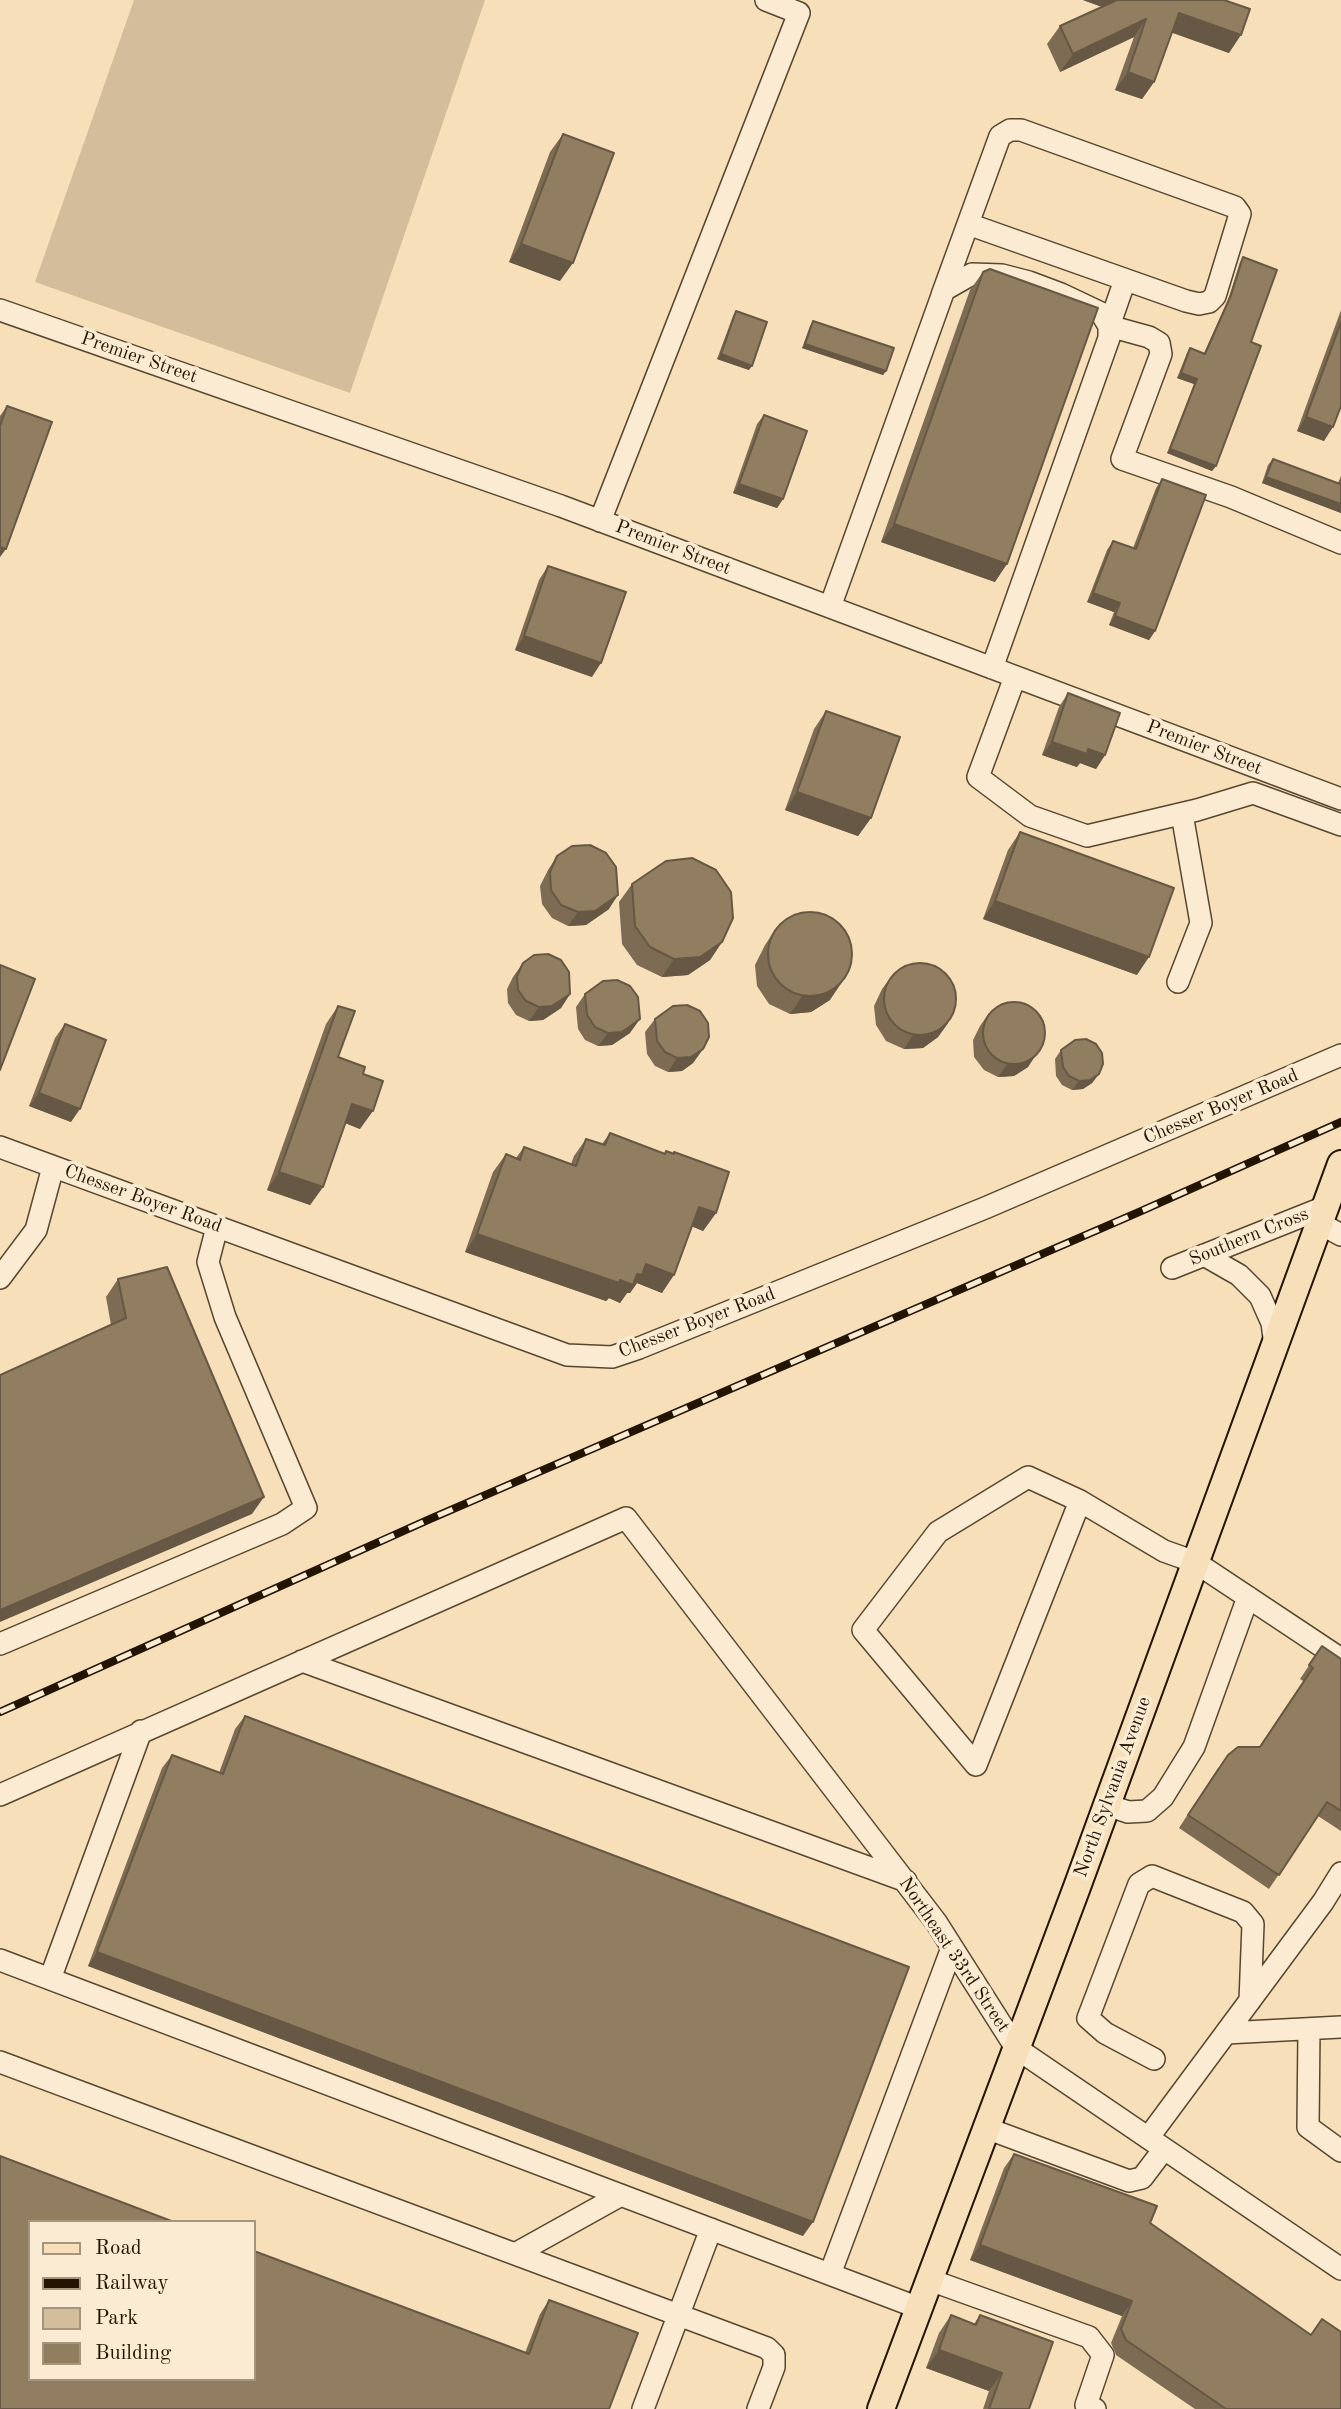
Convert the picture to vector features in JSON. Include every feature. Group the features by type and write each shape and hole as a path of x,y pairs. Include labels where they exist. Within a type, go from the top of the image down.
{"main road":[{"name":"North Sylvania Avenue","path":"881,2409 1107,1805 1275,1345 1328,1222 1341,1164"}],"street":[{"path":"600,521 799,13 766,0"},
{"path":"830,607 941,297 1000,136 1010,130 1021,130 1235,207 1240,214 1215,296 1209,302 1199,304 968,224"},
{"path":"941,297 944,290 972,274 1002,275 1061,294 1101,313 1109,326 1149,337 1159,343 1161,354 1122,459 1231,497 1341,543"},
{"path":"992,668 1104,351 1109,326 1125,280"},
{"name":"Premier Street","path":"0,310 600,521 1341,799"},
{"path":"1016,677 978,777 1030,816 1087,836 1182,814 1253,793 1341,825"},
{"path":"1178,982 1201,923 1182,814"},
{"name":"Chesser Boyer Road","path":"0,1147 568,1355 612,1357 985,1208 1341,1055"},
{"path":"0,1278 36,1230 53,1167"},
{"name":"Southern Cross","path":"1172,1268 1204,1255 1328,1222"},
{"path":"0,1644 282,1524 306,1508 225,1317 208,1262 217,1227"},
{"path":"1204,1255 1239,1275 1260,1296 1272,1323 1275,1345"},
{"path":"1080,1501 976,1765 863,1630 938,1532 1028,1477 1080,1501 1164,1551 1195,1562 1341,1659"},
{"name":"Northeast 33rd Street","path":"302,1661 626,1518 906,1881 936,1922 1016,2048 1341,2269"},
{"path":"1107,1805 1128,1812 1147,1811 1163,1797 1194,1747 1248,1597"},
{"path":"0,1795 302,1661 906,1881"},
{"path":"50,1979 141,1731"},
{"path":"986,2128 1129,2181 1142,2178 1156,2144 1226,2033 1332,1904 1341,1873"},
{"path":"1154,2059 1105,2033 1088,2018 1139,1884 1152,1876 1243,1912 1253,1924 1250,2001"},
{"path":"830,2274 952,1948"},
{"path":"0,1961 919,2308"},
{"path":"1226,2033 1341,2027"},
{"path":"1309,2029 1308,2127 1341,2151"},
{"path":"0,2062 767,2348 774,2355 774,2367 758,2409"},
{"path":"515,2254 621,2195"},
{"path":"643,2409 711,2230"},
{"path":"930,2280 1089,2337 1103,2355 1086,2405 1095,2409"}],"green space":[{"path":"134,0 485,0 350,393 35,282"}],"building":[{"path":"1117,0 1224,0 1250,9 1241,35 1179,13 1154,82 1128,72 1146,19 1073,54 1060,26"},
{"path":"563,134 614,153 573,263 521,244"},
{"path":"1243,257 1277,270 1251,342 1261,346 1216,466 1170,449 1197,379 1181,373 1190,348 1205,354 1231,295"},
{"path":"990,269 1098,308 1007,564 894,524 983,272"},
{"path":"736,311 767,322 752,366 721,354"},
{"path":"813,321 894,348 886,371 805,344"},
{"path":"1341,322 1341,406 1333,427 1306,417"},
{"path":"7,406 52,422 6,549 0,547 0,426"},
{"path":"764,415 807,431 783,499 739,484"},
{"path":"1273,459 1340,484 1341,481 1341,504 1266,477"},
{"path":"1162,479 1206,495 1155,631 1115,616 1120,603 1093,593 1113,541 1136,549"},
{"path":"548,566 626,592 601,663 524,636"},
{"path":"1068,693 1120,713 1105,755 1088,749 1087,754 1052,742"},
{"path":"826,711 900,737 871,818 797,792"},
{"path":"1020,832 1174,888 1149,957 995,901"},
{"path":"590,845 606,853 616,867 618,895 595,911 578,912 561,905 551,890 550,872 557,856 572,846"},
{"path":"692,858 716,870 731,892 733,918 722,942 700,957 674,959 650,947 635,926 632,884 666,861"},
{"path":"810,912 826,915 845,931 852,954 849,970 833,989 810,996 794,993 775,977 768,954 771,938 787,919"},
{"path":"548,954 561,960 569,972 570,994 552,1006 539,1007 526,1001 518,990 517,976 523,963 534,955"},
{"path":"920,963 940,969 950,979 956,999 950,1019 940,1029 920,1035 900,1029 890,1019 884,999 890,979 900,969"},
{"path":"0,965 35,979 0,1070"},
{"path":"617,980 630,986 638,997 640,1019 622,1032 608,1033 595,1027 587,1015 585,994 603,981"},
{"path":"1014,1002 1036,1011 1045,1033 1036,1055 1014,1064 992,1055 983,1033 992,1011"},
{"path":"687,1005 700,1011 708,1023 709,1037 703,1049 691,1057 677,1058 665,1052 657,1041 655,1019 673,1006"},
{"path":"338,1006 355,1011 338,1057 365,1067 363,1074 383,1081 373,1111 352,1104 323,1187 279,1172"},
{"path":"65,1024 106,1040 80,1109 39,1093"},
{"path":"1086,1039 1096,1044 1102,1053 1103,1064 1099,1074 1090,1080 1079,1081 1069,1076 1063,1067 1061,1050 1075,1040"},
{"path":"610,1133 665,1154 666,1151 674,1152 729,1172 716,1213 699,1207 674,1275 646,1264 642,1275 637,1274 633,1285 620,1280 619,1283 477,1234 506,1154 520,1160 524,1147 576,1166 586,1139 605,1145"},
{"path":"167,1267 264,1497 0,1610 0,1375 126,1318 118,1279"},
{"path":"1322,1646 1341,1659 1341,1811 1327,1802 1279,1875 1188,1815 1228,1755 1238,1747 1260,1747 1313,1668 1309,1665"},
{"path":"245,1716 909,1967 813,2222 97,1952 172,1755 223,1774"},
{"path":"1014,2154 1157,2206 1150,2223 1311,2335 1322,2319 1341,2332 1341,2409 1226,2409 1126,2340 1121,2329 1132,2301 980,2245"},
{"path":"0,2156 169,2220 28,2220 28,2381 256,2381 256,2252 529,2354 549,2300 638,2333 609,2409 0,2409"},
{"path":"951,2315 976,2325 980,2315 1053,2342 1029,2409 989,2409 1002,2373 939,2350"}],"railway":[{"path":"0,1712 430,1519 1341,1122"}]}
